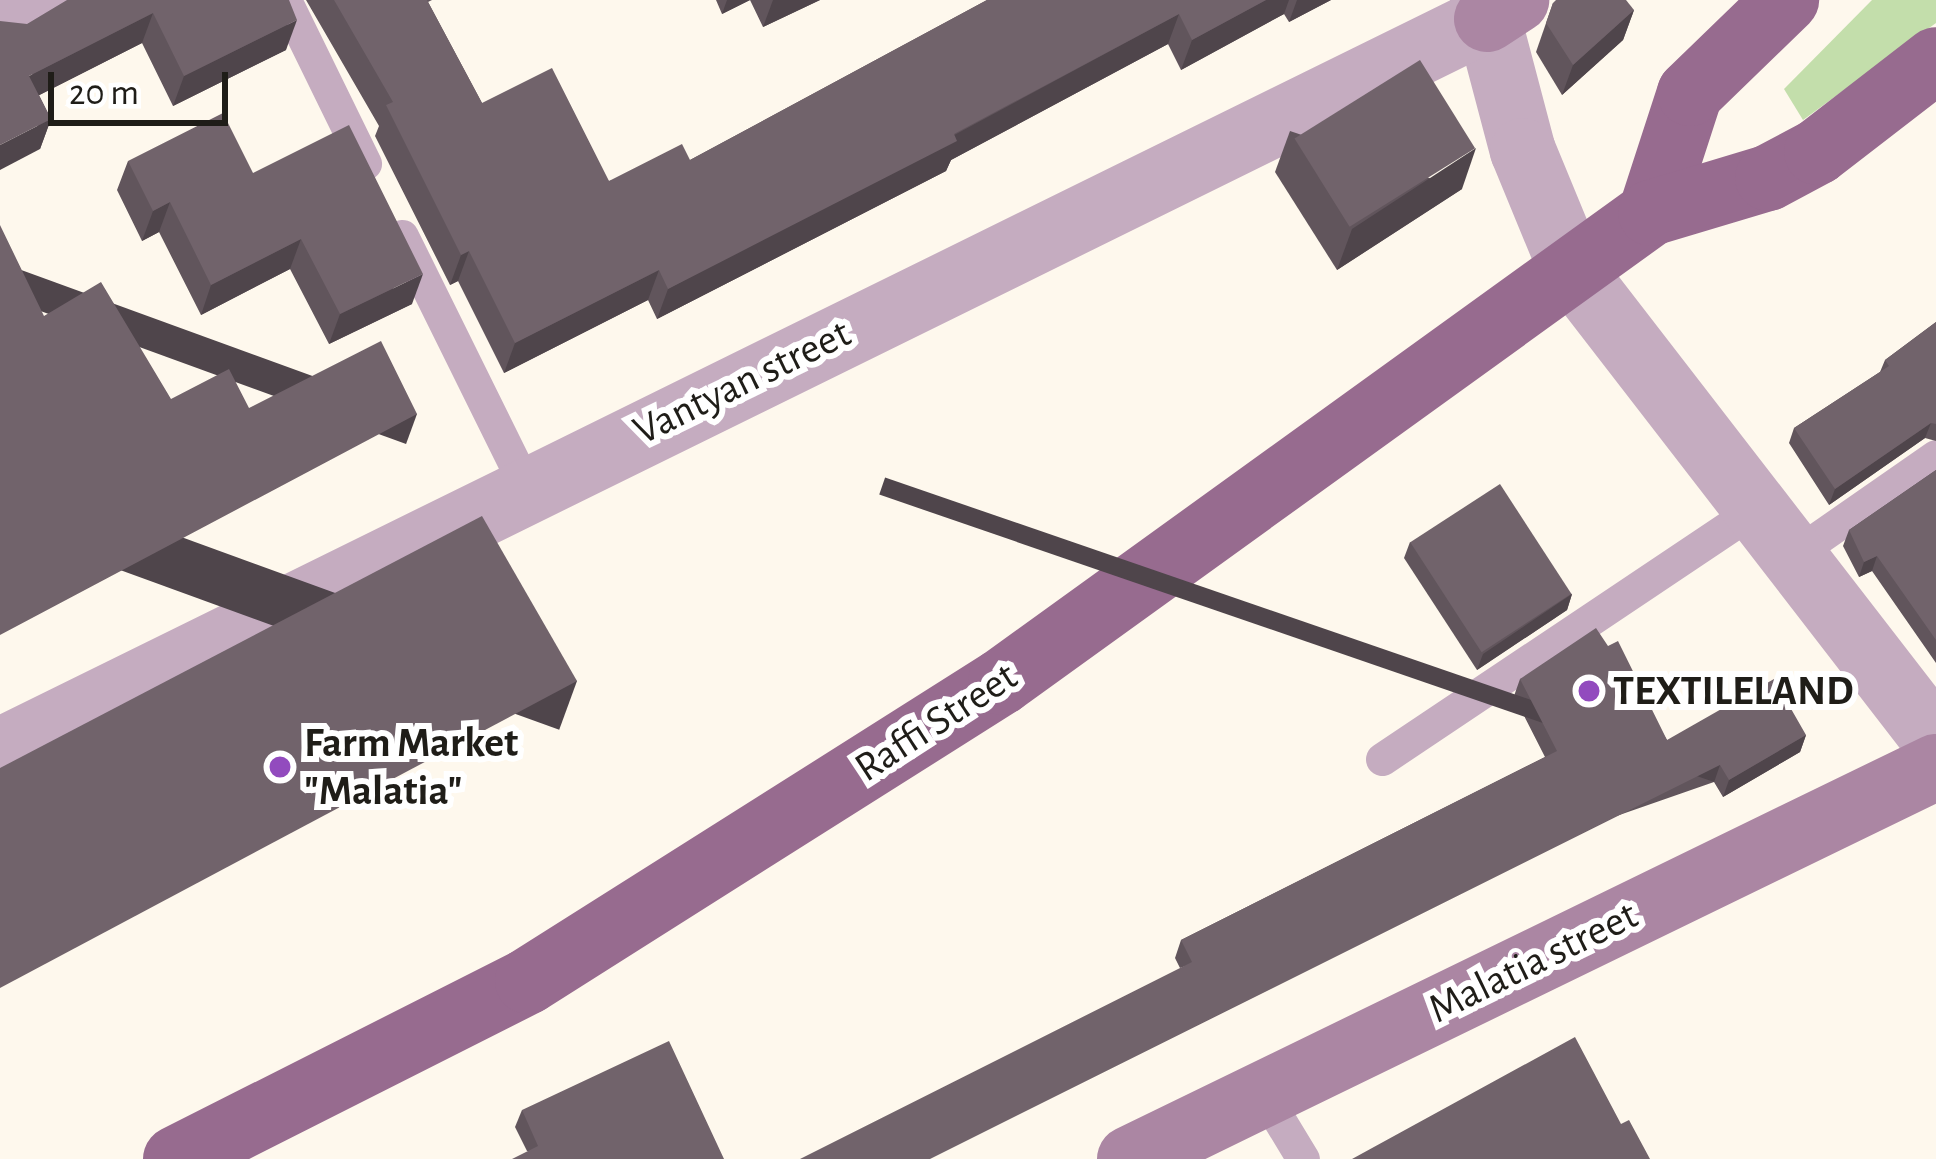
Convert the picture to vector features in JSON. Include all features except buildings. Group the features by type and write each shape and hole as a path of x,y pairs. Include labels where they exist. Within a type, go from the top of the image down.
{"main road":[{"path":"1651,213 1690,93 1786,0"},
{"name":"Raffi Street","path":"176,1159 528,981 1001,682 1651,213 1768,178 1817,152 1932,67"}],"street":[{"path":"0,20 40,0"},
{"path":"1496,6 1523,152 1572,270 1936,741"},
{"name":"Vantyan street","path":"0,751 1496,6"},
{"name":"Malatia street","path":"1130,1159 1936,767"}],"lane":[{"path":"285,0 526,487"},
{"path":"1382,759 1773,532 1936,456"},
{"path":"1263,1093 1304,1159"}],"green space":[{"path":"1872,0 1936,0 1936,23 1803,120 1784,89"}],"place":[{"name":"TEXTILELAND","path":"1589,691"},
{"name":"Farm Market \"Malatia\"","path":"280,767"}]}
